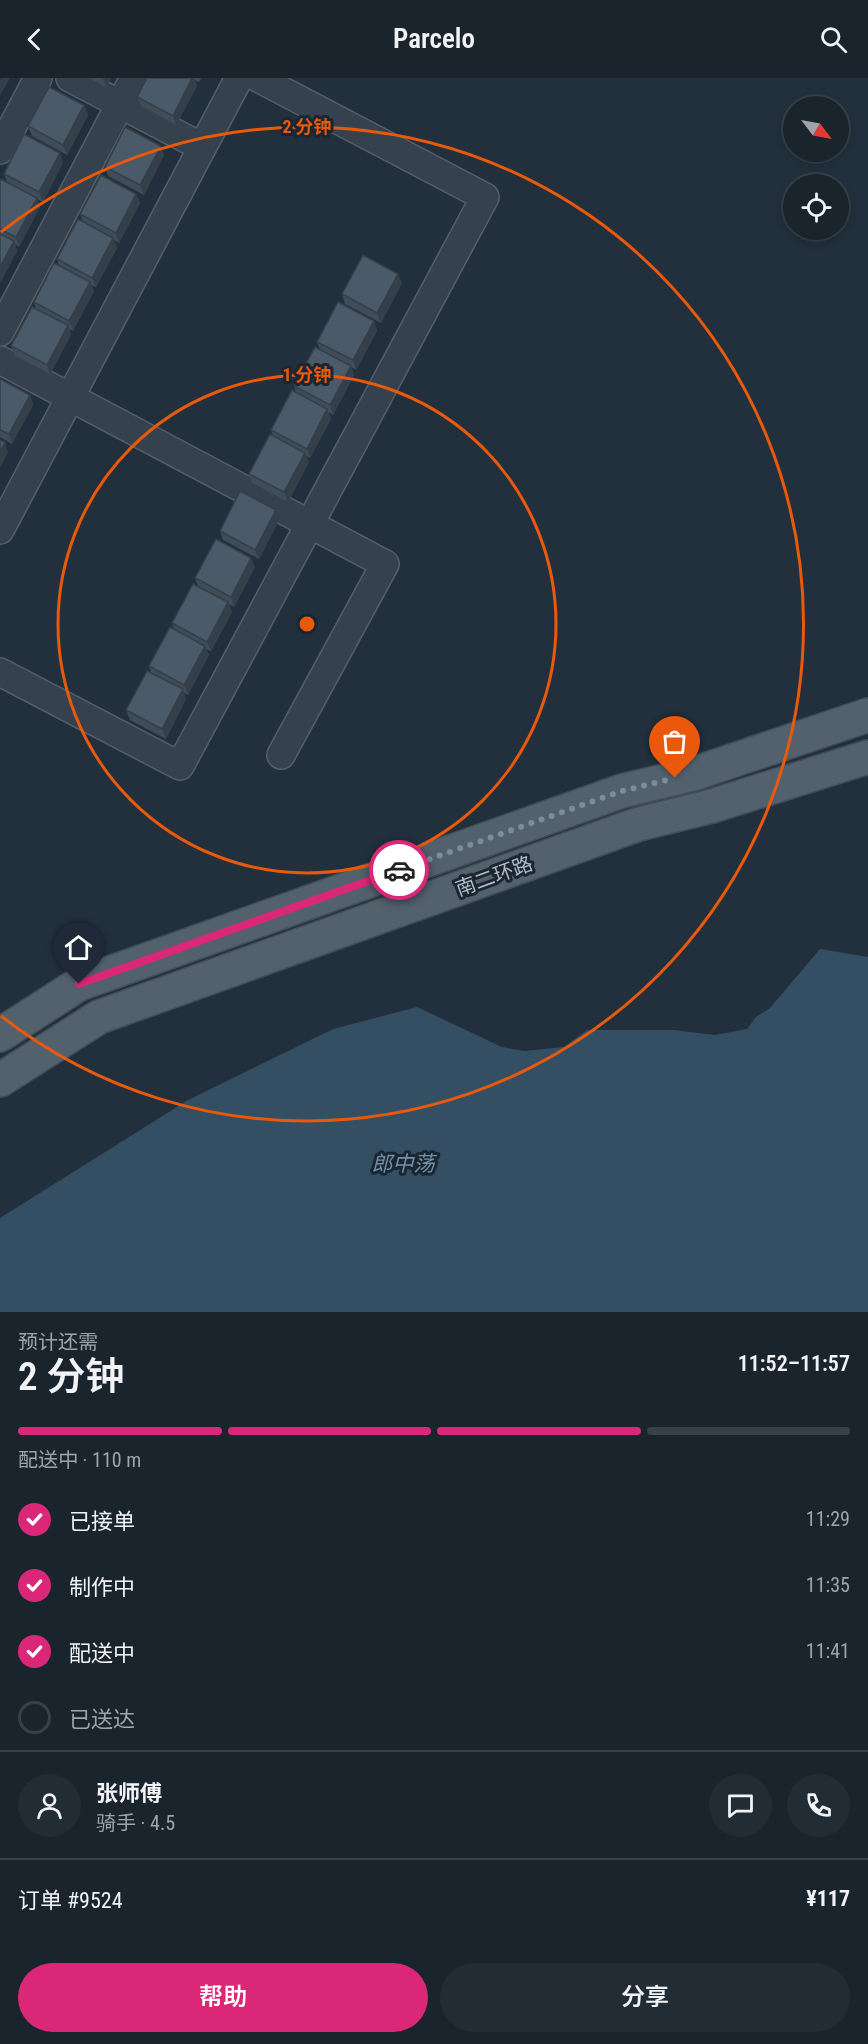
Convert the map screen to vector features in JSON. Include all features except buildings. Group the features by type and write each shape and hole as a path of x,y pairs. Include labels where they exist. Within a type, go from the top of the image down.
{"main road":[{"name":"南二环路","path":"0,1035 79,984 622,791 693,774 868,715"},
{"name":"南二环路","path":"0,1080 99,1017 639,824 712,806 868,757"}],"lane":[{"path":"0,150 38,78"},
{"path":"70,78 202,147"},
{"path":"0,332 134,78"},
{"path":"0,530 239,78"},
{"path":"0,672 180,766 484,197 258,78"},
{"path":"0,360 385,564 281,755"}],"water":[{"name":"郎中荡","path":"820,949 868,957 868,1312 0,1312 0,1218 188,1100 333,1029 417,1007 502,1047 524,1051 564,1047 587,1030 674,1030 715,1035 747,1029 756,1017 770,1008"}],"way so far":[{"path":"399,870 622,791 675,778"}],"route":[{"path":"79,984 399,870"}]}
